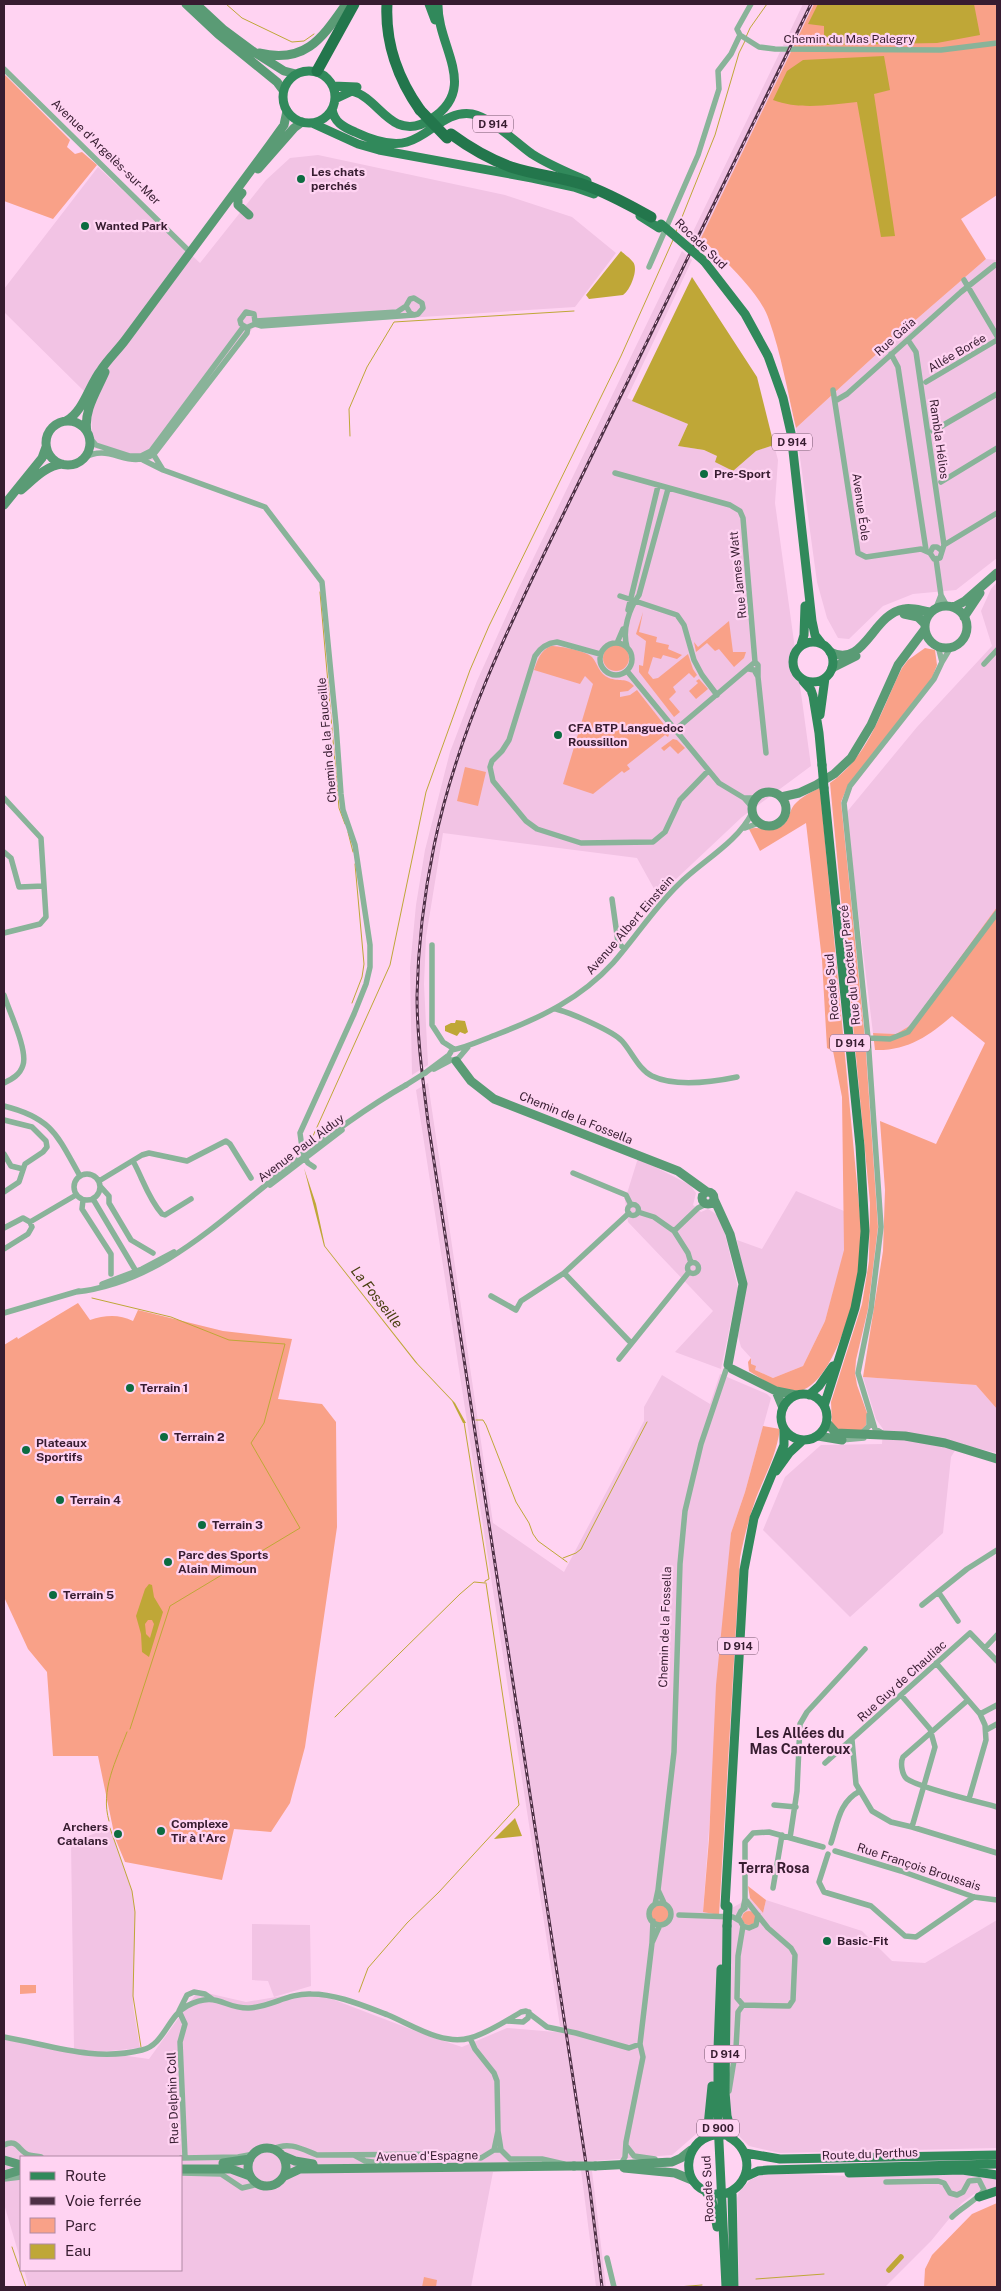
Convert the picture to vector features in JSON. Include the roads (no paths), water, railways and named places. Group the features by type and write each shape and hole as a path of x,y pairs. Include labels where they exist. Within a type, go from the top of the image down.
{"highway":[{"path":"317,72 354,4"},
{"name":"D 914","path":"387,4 391,46 397,66 406,88 423,109 469,154 489,164 532,178"},
{"name":"D 914","path":"394,4 394,33 402,66 423,109"},
{"name":"D 914","path":"449,136 472,150 494,160 512,167 599,190 651,216"}],"main road":[{"path":"186,4 218,34 277,82 283,90"},
{"path":"196,4 224,30 254,52 284,71 296,74"},
{"path":"254,52 273,56 297,54 323,37 346,4"},
{"path":"333,86 356,87 366,91 393,114 409,121 428,116 442,106 450,92 450,84 437,26 429,4"},
{"path":"335,99 352,91 361,94 398,124 407,126 423,124 443,112 449,105 455,87 438,4"},
{"path":"5,503 42,458 51,429 66,421 78,410 101,369 110,360 191,253 284,124 286,111 282,98 283,90 290,78 305,70 317,72 326,77 333,86 335,99 332,109 324,118 312,123 302,122 293,118 286,111"},
{"name":"Rocade Sud","path":"332,109 334,118 354,132 381,142 396,144 407,142 420,136 452,116 462,114 482,117 534,155 623,199 651,216 702,262 745,314 768,356 783,398 794,457 812,621 815,635 822,644"},
{"path":"231,199 294,128 302,122"},
{"name":"Rocade Sud","path":"312,123 358,144 379,150 532,178 592,193 660,226"},
{"path":"249,215 239,207 238,198 271,155"},
{"name":"Rocade Sud","path":"702,262 742,316 765,358 779,399 792,474 805,602 804,635 801,645"},
{"path":"5,503 40,473 53,465 74,464 84,458 89,450 85,424 87,414 110,360"},
{"path":"66,421 76,423 88,435"},
{"path":"46,447 52,458 62,464"},
{"path":"964,617 987,583 997,573"},
{"path":"936,645 925,627 913,615 897,615 888,620 860,654 832,668 825,678 814,682 803,680 794,670 792,663 793,656 801,645 811,642 822,644 830,652 842,655 858,650 877,625 892,612 905,608 933,610 951,606 987,583"},
{"path":"904,657 916,647 936,645 951,647 958,644 965,636 967,629 964,617 951,606"},
{"path":"799,794 781,797 769,792 756,798 752,810 759,823 769,827 780,823 786,814 787,808 799,794 834,774 851,758 871,725 893,675 925,627 933,610"},
{"path":"830,652 832,668"},
{"name":"Rocade Sud","path":"819,733 820,705 825,678"},
{"name":"Rocade Sud","path":"803,680 811,690 819,733 865,1214 862,1272 856,1308 840,1355"},
{"path":"781,797 787,808"},
{"name":"Chemin de la Fossella","path":"455,1056 471,1081 494,1099 678,1171 691,1180 706,1200 721,1212 730,1234 743,1284 729,1368"},
{"name":"D 914","path":"809,1395 819,1386 840,1355"},
{"name":"D 914","path":"824,1406 840,1355"},
{"path":"729,1368 776,1391 796,1395 809,1395 817,1398 824,1406 827,1423 836,1433 861,1434 873,1432 897,1435 925,1440 997,1459"},
{"path":"776,1391 783,1408"},
{"path":"796,1395 788,1400 783,1408 781,1420 784,1430 791,1437 802,1441 818,1436 841,1440 925,1440"},
{"path":"818,1436 827,1423"},
{"name":"D 914","path":"710,2136 723,1969 744,1570 752,1525 784,1445 784,1430"},
{"name":"D 914","path":"767,1486 789,1453 802,1441"},
{"name":"Rocade Sud","path":"723,1969 721,2123 728,2287"},
{"name":"D 914","path":"723,1969 726,2001 725,2092 730,2137"},
{"path":"710,2136 730,2137 745,2153 748,2165 745,2177 729,2192 711,2193 692,2180 688,2166 691,2150 697,2143 710,2136"},
{"path":"182,2160 232,2163 252,2156 261,2149 279,2153 287,2166 285,2176 274,2185 259,2184 250,2176 231,2168 182,2169"},
{"name":"Avenue d'Espagne","path":"598,2166 666,2162 681,2158 691,2150"},
{"name":"Avenue d'Espagne","path":"279,2153 307,2164 546,2163 662,2170 692,2180"},
{"name":"Route du Perthus","path":"745,2153 780,2160 997,2155"},
{"path":"250,2176 248,2169 252,2156"},
{"path":"4,2160 20,2165"},
{"name":"Route du Perthus","path":"745,2177 758,2171 997,2164"},
{"name":"Avenue d'Espagne","path":"285,2176 300,2169 570,2165"},
{"path":"801,2169 845,2173 969,2170 997,2176"},
{"path":"4,2175 20,2170"},
{"path":"979,2196 997,2191"},
{"name":"Rocade Sud","path":"729,2192 734,2287"},
{"name":"Rocade Sud","path":"711,2193 715,2210 722,2287"}],"street":[{"path":"649,267 698,155 719,89 718,71 731,54 741,36 737,29 751,4"},
{"name":"Chemin du Mas Palegry","path":"741,36 760,47 775,49 941,50 997,43"},
{"name":"Avenue d'Argelès-sur-Mer","path":"4,69 191,253"},
{"name":"Rue Gaïa","path":"835,401 847,394 967,286 995,265"},
{"path":"964,280 997,338"},
{"path":"84,458 93,453 100,452 134,460 153,453 246,327 255,322 397,312 406,306 410,299 414,298 422,303 421,312 414,315 261,326 255,322 254,314 246,312 240,320 246,327"},
{"path":"406,306 410,313 414,315"},
{"name":"Allée Borée","path":"926,382 997,338"},
{"name":"Rambla Hélios","path":"908,340 916,352 943,548"},
{"path":"891,354 898,366 928,551 931,557 936,559"},
{"name":"Avenue Éole","path":"833,390 858,553 866,557 928,551"},
{"path":"933,431 997,394"},
{"name":"Chemin de la Fauceille","path":"88,435 96,445 142,458 163,470 265,508 322,582 341,794 343,810 357,856 370,945 370,967 366,984 354,1014 300,1133 301,1143 307,1155"},
{"path":"941,482 997,448"},
{"path":"153,453 163,470"},
{"name":"Rue James Watt","path":"615,473 730,505 740,511 743,518 750,585 755,662"},
{"path":"658,486 632,600 625,634 627,647 632,659 627,671 617,675 607,673 601,667 600,654 604,647 616,642 622,634 632,600 639,595 668,489"},
{"path":"928,551 935,547 943,548 997,513"},
{"path":"936,559 941,556 943,548"},
{"path":"936,559 941,595 951,606"},
{"path":"933,610 941,595"},
{"path":"620,596 677,615 681,620 702,675 717,695"},
{"path":"600,654 557,642 550,643 538,650 535,656 509,740 492,761 490,767 493,781 526,821 538,829 581,843 653,842 665,832 680,800 708,771"},
{"path":"616,642 627,647"},
{"path":"936,645 942,662"},
{"name":"Rue du Docteur Parcé","path":"873,1432 858,1373 871,1309 881,1227 868,1038 844,802 850,786 934,679 951,647"},
{"path":"984,664 997,650"},
{"path":"675,730 755,662 758,665 766,753"},
{"path":"749,669 754,670 758,676"},
{"path":"627,671 708,771 719,783 744,798 752,810"},
{"path":"4,798 41,838 46,917 40,924 4,933"},
{"path":"744,798 756,798"},
{"name":"Avenue Albert Einstein","path":"455,1056 468,1047 556,1008 574,998 601,975 669,893 743,828 752,810"},
{"name":"Avenue Albert Einstein","path":"743,828 759,823"},
{"path":"4,852 12,858 19,888 44,886"},
{"path":"612,899 618,942 624,949"},
{"path":"868,1038 890,1039 908,1032 997,914"},
{"path":"432,946 432,1025 455,1056"},
{"path":"4,995 25,1053 23,1066 15,1077 4,1083"},
{"path":"556,1008 621,1040 651,1076 689,1083 718,1081 736,1077"},
{"name":"Avenue Paul Alduy","path":"4,1313 76,1292 109,1286 168,1260 359,1115 455,1056"},
{"path":"4,1106 33,1114 45,1122 54,1132 80,1176"},
{"path":"4,1120 32,1127 46,1141 47,1146 43,1152 28,1161 19,1182 4,1192"},
{"path":"99,1184 133,1161 149,1153 182,1161 192,1160 226,1141 230,1144 251,1178"},
{"path":"4,1154 11,1166 23,1170"},
{"path":"307,1155 314,1167"},
{"path":"133,1161 144,1182 145,1188 162,1214 191,1199"},
{"path":"572,1173 626,1195 631,1205 636,1206 638,1212"},
{"path":"80,1176 92,1175 109,1196 109,1203 131,1240 153,1253"},
{"path":"80,1176 74,1185 76,1195 82,1200 93,1199 99,1194 99,1184"},
{"path":"30,1222 76,1195"},
{"path":"93,1199 137,1273"},
{"path":"82,1200 82,1209 111,1254 112,1274"},
{"path":"674,1231 706,1200"},
{"path":"629,1214 628,1208 631,1205"},
{"path":"491,1296 516,1310 521,1301 564,1273 629,1214 634,1215 638,1212 654,1217 674,1231 688,1253 691,1263"},
{"path":"4,1249 28,1234 32,1227 30,1222 23,1218 5,1225"},
{"path":"689,1272 695,1273 698,1269 696,1264 691,1263"},
{"path":"689,1272 687,1268 691,1263"},
{"path":"619,1359 689,1272"},
{"path":"564,1273 631,1343"},
{"name":"Chemin de la Fossella","path":"655,1904 674,1752 680,1564 685,1511 701,1444 729,1368"},
{"path":"861,1434 868,1426 869,1413"},
{"path":"841,1440 866,1438 873,1432"},
{"path":"922,1605 967,1569 997,1550"},
{"path":"939,1593 958,1621"},
{"name":"Rue Guy de Chauliac","path":"825,1763 970,1633 985,1648"},
{"path":"997,1635 985,1648 997,1661"},
{"path":"790,1838 796,1807 800,1724 803,1718 865,1649"},
{"path":"936,1663 980,1714 986,1730 985,1746 969,1798"},
{"path":"901,1696 932,1731 935,1747 912,1827"},
{"path":"968,1700 901,1761 904,1775 908,1779 924,1786 997,1807"},
{"path":"980,1714 997,1705"},
{"path":"986,1730 997,1724"},
{"path":"852,1740 856,1784 872,1812 891,1822 997,1854"},
{"path":"860,1791 851,1796 842,1807 831,1843 835,1850 828,1854 819,1882 824,1892 870,1906 905,1936 910,1938 916,1937 974,1897"},
{"path":"774,1805 796,1807"},
{"path":"746,1899 768,1928 795,1955 793,2000 785,2008 743,2005 737,1998 738,1956 742,1938 742,1926 738,1915 746,1899 745,1842 747,1837 753,1833 762,1832 782,1835 823,1847"},
{"path":"773,1888 782,1835"},
{"path":"823,1847 827,1843 831,1843"},
{"path":"823,1847 825,1853 828,1854"},
{"name":"Rue François Broussais","path":"835,1850 909,1873 974,1897 997,1900"},
{"path":"658,1890 664,1903 671,1911 679,1915"},
{"path":"621,2164 625,2157 626,2142 643,2057 640,2044 652,1943 650,1912 655,1904 664,1903"},
{"path":"652,1943 660,1925 679,1915 738,1915 752,1908"},
{"path":"670,1919 671,1911"},
{"path":"742,1938 752,1927 758,1915"},
{"path":"652,1921 660,1925"},
{"path":"742,1926 768,1928"},
{"path":"4,2037 97,2055 146,2049 156,2041 179,2011 187,1995 194,1992 247,2008 262,2006 296,1995 325,1995 387,2015 450,2039 470,2038 507,2021 521,2012 529,2012 538,2022 547,2027 629,2048 640,2044"},
{"path":"179,2011 197,2002 212,1999"},
{"path":"727,2120 738,2012 743,2005"},
{"name":"Rue Delphin Coll","path":"179,2011 185,2024 180,2042 182,2156"},
{"path":"507,2021 523,2022 528,2018 529,2012"},
{"path":"470,2038 475,2049 494,2073 497,2081 497,2150"},
{"path":"626,2142 628,2151 634,2156 666,2162"},
{"path":"4,2145 12,2143 18,2145 30,2156 39,2156"},
{"name":"Avenue d'Espagne","path":"279,2153 285,2145 295,2146 317,2155 462,2154 481,2158 497,2150 510,2159 542,2158 570,2165"},
{"path":"353,2154 364,2161 388,2164"},
{"path":"182,2174 221,2174 242,2188 259,2184"},
{"path":"4,2179 20,2176"},
{"path":"886,2182 938,2181 944,2183 950,2193 957,2195 963,2192 969,2181 979,2180 984,2190 952,2217"},
{"path":"607,2258 614,2287"}],"water":[{"path":"818,4 974,4 980,35 937,43 824,45 824,26 808,24"},
{"path":"884,56 890,90 874,94 895,236 881,237 857,102 804,106 773,100 787,71 803,60"},
{"path":"621,251 635,265 633,280 626,293 589,299 586,295"},
{"path":"692,277 757,377 774,445 756,451 733,471 715,462 717,456 704,450 678,446 688,424 632,401"},
{"path":"456,1020 465,1021 468,1032 465,1034 460,1032 457,1036 445,1031 445,1026 455,1023"},
{"path":"304,1168 316,1204 325,1246 418,1364 455,1403 466,1423 463,1423 452,1401 415,1362 324,1246"},
{"path":"149,1584 152,1585 154,1597 163,1612 149,1657 142,1652 141,1634 136,1616 145,1589","holes":["148,1620 152,1620 154,1624 150,1638 146,1634 145,1624"]},
{"path":"515,1818 522,1836 494,1839"}],"waterway":[{"path":"226,4 242,18 292,42 304,41 314,34"},
{"path":"746,37 767,4"},
{"path":"676,232 715,135 739,53 745,41"},
{"path":"313,1136 390,965 426,792 470,670 489,626 621,356 673,240"},
{"path":"350,436 349,409 367,367 394,322 574,311"},
{"path":"320,592 339,808 345,824"},
{"path":"348,832 353,852"},
{"path":"352,1003 362,977 364,964 355,864"},
{"path":"92,1298 171,1317 229,1340 285,1344 264,1423 251,1443 300,1528 170,1606 130,1729"},
{"name":"La Fosseille","path":"476,1420 483,1420 486,1425 516,1502 529,1523 533,1534 538,1541 567,1562"},
{"path":"464,1422 489,1579 485,1582"},
{"path":"563,1558 581,1549 647,1422"},
{"path":"335,1717 460,1594 474,1582 485,1583"},
{"path":"359,1992 368,1968 407,1923 439,1892 519,1805 486,1583"},
{"path":"109,1821 106,1798 110,1776 127,1732"},
{"path":"110,1828 132,1891 135,1912 133,1996 141,2047"},
{"path":"12,2247 20,2270"},
{"path":"889,2270 901,2257"},
{"path":"20,2271 26,2287"},
{"path":"756,2279 824,2274"},
{"path":"678,2287 702,2285"}],"railway":[{"path":"602,2287 590,2190 428,1122 417,1012 420,939 430,864 445,798 476,706 495,660 536,571 811,4"}],"place":[{"name":"Les chats perchés","path":"301,179"},
{"name":"Wanted Park","path":"85,226"},
{"name":"Pre-Sport","path":"704,474"},
{"name":"CFA BTP Languedoc Roussillon","path":"558,735"},
{"name":"Terrain 1","path":"130,1388"},
{"name":"Terrain 2","path":"164,1437"},
{"name":"Plateaux Sportifs","path":"26,1450"},
{"name":"Terrain 4","path":"60,1500"},
{"name":"Terrain 3","path":"202,1525"},
{"name":"Parc des Sports Alain Mimoun","path":"168,1562"},
{"name":"Terrain 5","path":"53,1595"},
{"name":"Complexe Tir à l'Arc","path":"161,1831"},
{"name":"Archers Catalans","path":"118,1834"},
{"name":"Basic-Fit","path":"827,1941"}],"district":[{"name":"Les Allées du Mas Canteroux","path":"800,1742"},
{"name":"Terra Rosa","path":"774,1868"}]}
